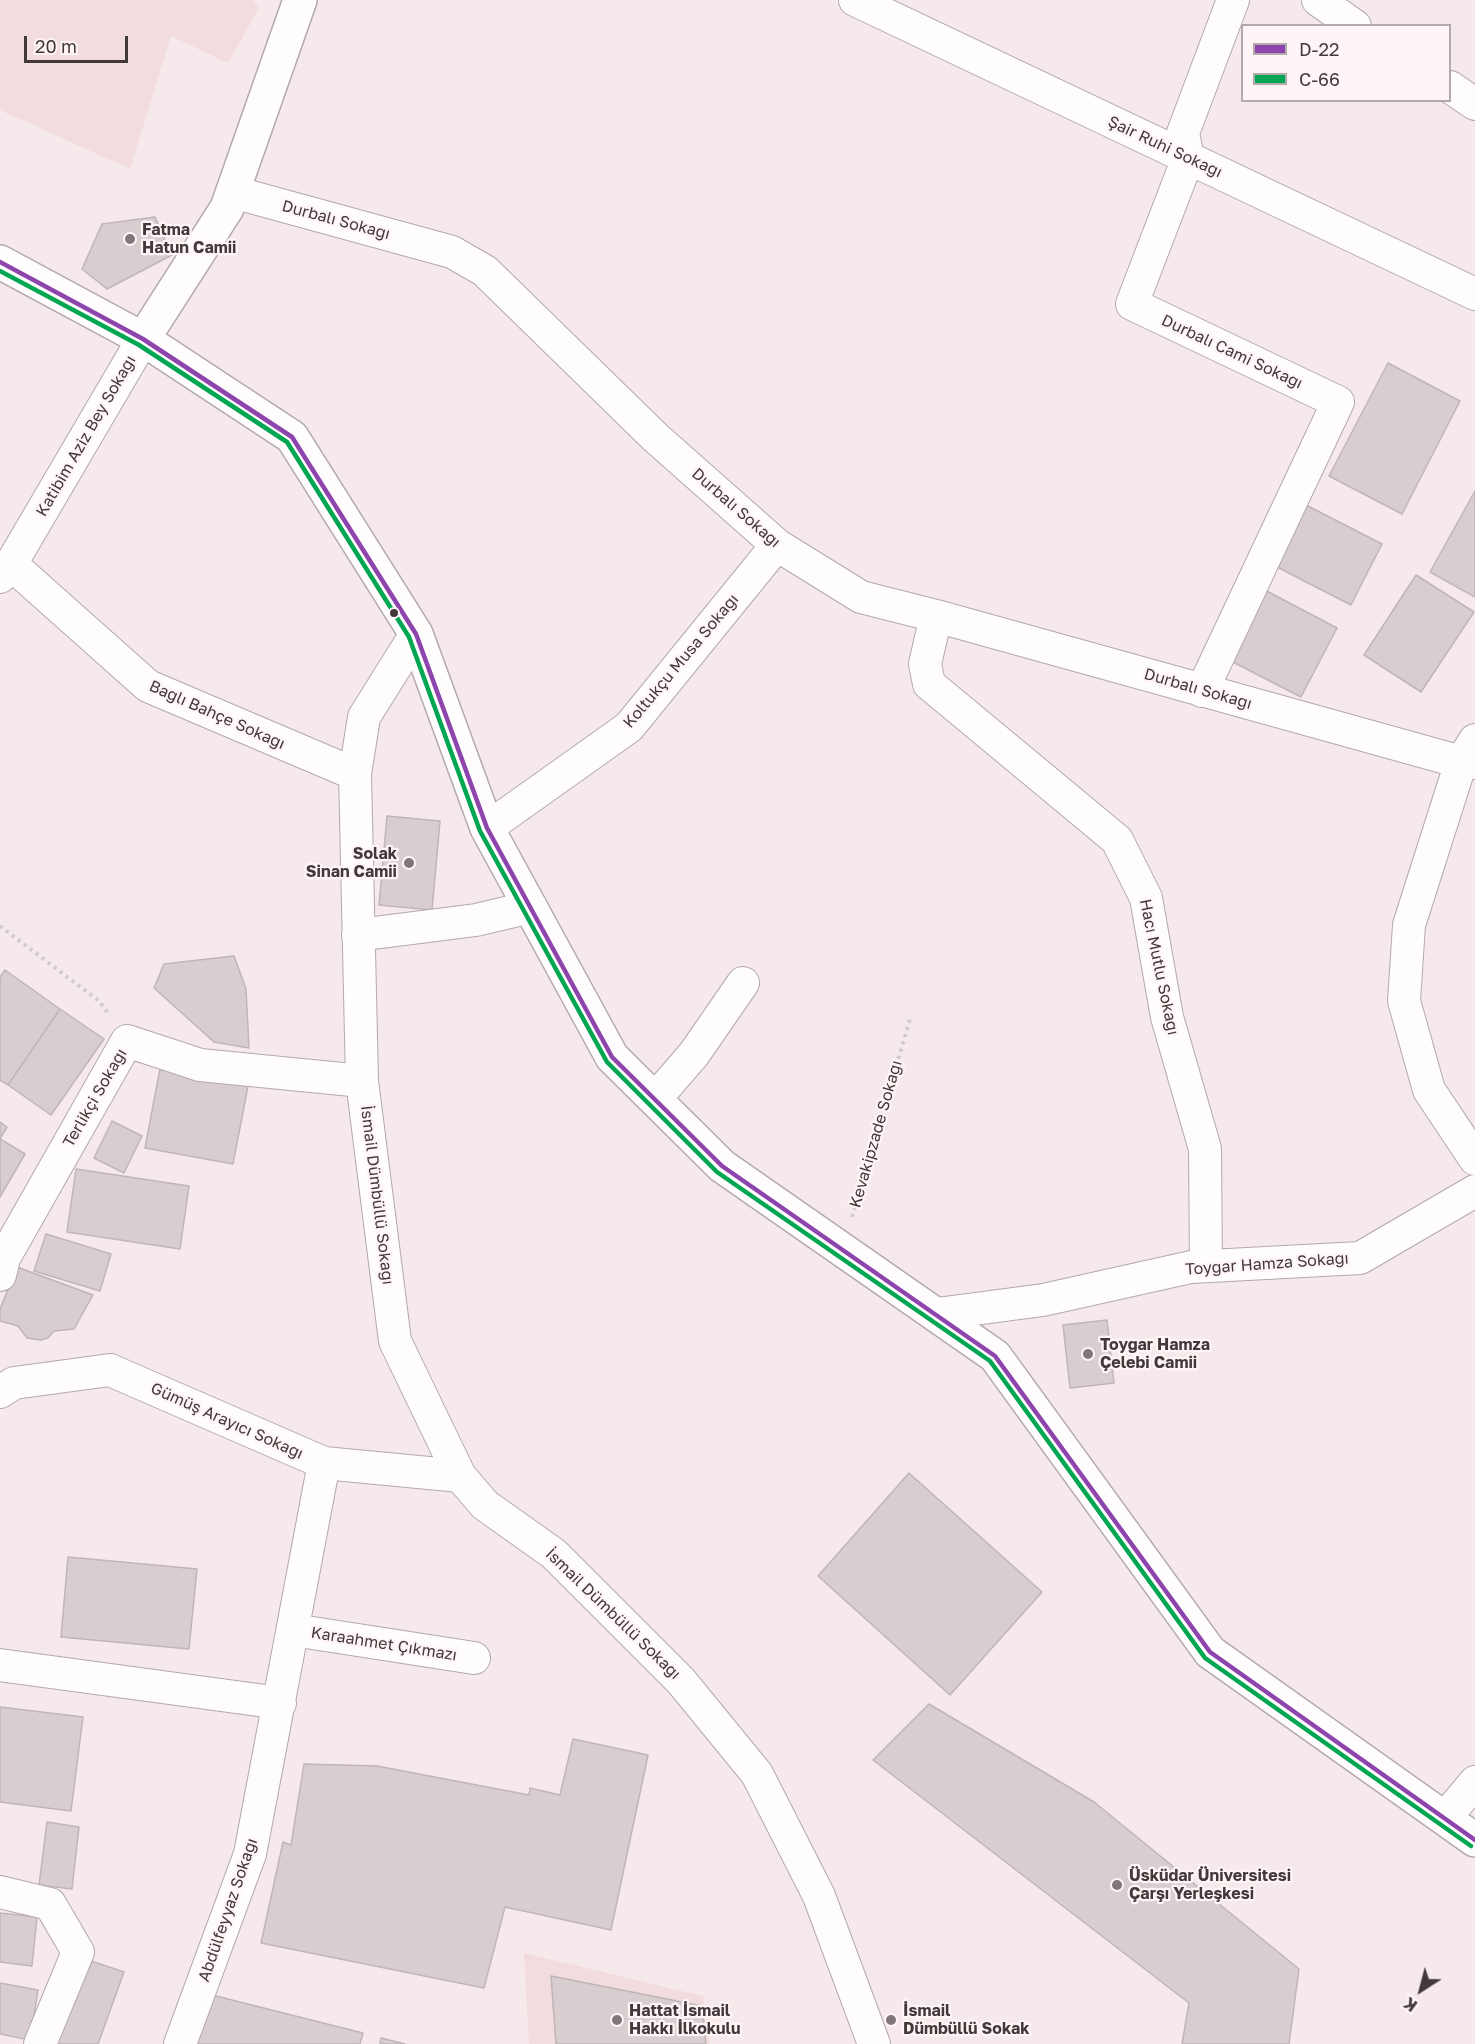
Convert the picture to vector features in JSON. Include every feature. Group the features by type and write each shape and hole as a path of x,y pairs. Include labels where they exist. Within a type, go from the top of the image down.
{"street":[{"name":"Katibim Aziz Bey Sokağı","path":"5,570 143,339 227,208 300,0"},
{"name":"Şair Ruhi Sokağı","path":"855,0 1475,294"},
{"name":"Durbalı Cami Sokağı","path":"1202,690 1338,402 1132,304 1188,158 1183,133 1233,0"},
{"path":"1318,0 1352,24"},
{"path":"1451,88 1475,104"},
{"name":"Durbalı Sokağı","path":"233,192 452,252 485,271 655,437 777,545 861,597 1202,690 1470,755"},
{"path":"0,262 143,339 292,437 416,634 487,828 612,1057 722,1166 995,1356 1210,1652 1475,1840"},
{"name":"Koltukçu Musa Sokağı","path":"487,828 629,727 777,545"},
{"name":"Bağlı Bahçe Sokağı","path":"5,570 148,686 355,774"},
{"name":"Hacı Mutlu Sokağı","path":"936,616 925,664 929,684 1117,840 1146,898 1167,1017 1205,1149 1206,1266"},
{"name":"İsmail Dümbüllü Sokağı","path":"416,634 364,717 355,774 362,1081 395,1341 460,1476 485,1505 554,1554 681,1681 757,1774 819,1896 874,2044"},
{"path":"1470,755 1409,925 1404,1001 1429,1090 1475,1159"},
{"path":"358,935 476,920 531,907"},
{"path":"655,1099 694,1054 743,983"},
{"name":"İsmail Dümbüllü Sokağı","path":"127,1041 200,1065 362,1081"},
{"name":"Terlikçi Sokağı","path":"0,1275 4,1258 127,1041"},
{"name":"Toygar Hamza Sokağı","path":"937,1314 1042,1300 1191,1267 1360,1258 1475,1191"},
{"name":"Gümüş Arayıcı Sokağı","path":"0,1392 14,1383 110,1370 324,1463 460,1476"},
{"name":"Abdülfeyyaz Sokağı","path":"180,2044 250,1854 324,1463"},
{"name":"Karaahmet Çıkmazı","path":"293,1630 474,1658"},
{"path":"0,1665 280,1703"},
{"path":"1445,1818 1475,1782"},
{"path":"0,1892 50,1904 78,1952 40,2044"}],"path":[{"name":"Terlikçi Sokağı","path":"0,926 99,1001 127,1041"},
{"name":"Kevakipzade Sokağı","path":"843,1250 910,1019"}],"shaded area":[{"path":"0,0 253,0 259,8 228,63 171,36 130,169 0,110"},
{"name":"Hattat İsmail Hakkı İlkokulu","path":"524,1953 703,1996 710,2044 529,2044"}],"building":[{"name":"Fatma Hatun Camii","path":"155,217 172,255 107,289 82,269 102,224"},
{"path":"1388,363 1460,401 1402,514 1329,476"},
{"path":"1475,491 1475,597 1430,572"},
{"path":"1306,505 1382,544 1351,605 1275,566"},
{"path":"1416,575 1474,612 1421,692 1364,655"},
{"path":"1261,588 1337,628 1301,697 1225,658"},
{"name":"Solak Sinan Camii","path":"387,816 440,821 432,910 379,905"},
{"path":"234,956 246,989 249,1048 214,1042 154,988 164,964"},
{"path":"5,970 60,1009 8,1085 0,1080 0,977"},
{"path":"60,1009 104,1039 51,1115 8,1085"},
{"path":"160,1069 248,1086 233,1164 145,1148"},
{"path":"112,1121 142,1136 124,1173 94,1158"},
{"path":"0,1122 7,1127 0,1139"},
{"path":"0,1139 25,1154 0,1197"},
{"path":"76,1169 189,1186 180,1249 67,1232"},
{"path":"46,1234 111,1254 100,1291 34,1271"},
{"path":"17,1267 93,1295 74,1329 54,1331 48,1338 41,1340 27,1338 18,1326 0,1321 0,1309"},
{"name":"Toygar Hamza Çelebi Camii","path":"1107,1320 1114,1383 1070,1388 1063,1325"},
{"path":"909,1473 1042,1592 950,1695 818,1576"},
{"path":"68,1557 197,1569 189,1649 61,1637"},
{"name":"Üsküdar Üniversitesi Çarşı Yerleşkesi","path":"929,1704 1094,1802 1299,1969 1289,2044 1182,2044 1189,2003 873,1760"},
{"path":"0,1707 83,1717 71,1811 0,1802"},
{"path":"573,1739 648,1755 611,1930 505,1907 484,1988 261,1943 283,1842 291,1845 304,1764 377,1766 529,1795 530,1788 560,1795"},
{"path":"47,1822 79,1827 72,1889 39,1885"},
{"path":"0,1913 37,1917 32,1966 0,1962"},
{"path":"85,1959 124,1972 98,2044 54,2044"},
{"name":"Hattat İsmail Hakkı İlkokulu","path":"551,1976 702,2006 706,2044 556,2044"},
{"path":"0,1983 38,1990 30,2040 0,2034"},
{"path":"208,1994 363,2033 360,2044 196,2044"},
{"path":"381,2038 405,2044 380,2044"}],"transit line":[{"name":"D-22","path":"0,262 143,339 292,437 416,634 487,828 612,1057 722,1166 995,1356 1210,1652 1475,1840"},
{"name":"C-66","path":"0,271 139,345 287,442 409,637 480,831 607,1062 717,1172 990,1361 1205,1658 1471,1846"}],"place":[{"name":"Fatma Hatun Camii","path":"130,239"},
{"name":"Solak Sinan Camii","path":"409,863"},
{"name":"Toygar Hamza Çelebi Camii","path":"1088,1354"},
{"name":"Üsküdar Üniversitesi Çarşı Yerleşkesi","path":"1117,1885"},
{"name":"Hattat İsmail Hakkı İlkokulu","path":"617,2020"},
{"name":"İsmail Dümbüllü Sokak","path":"891,2020"}]}
